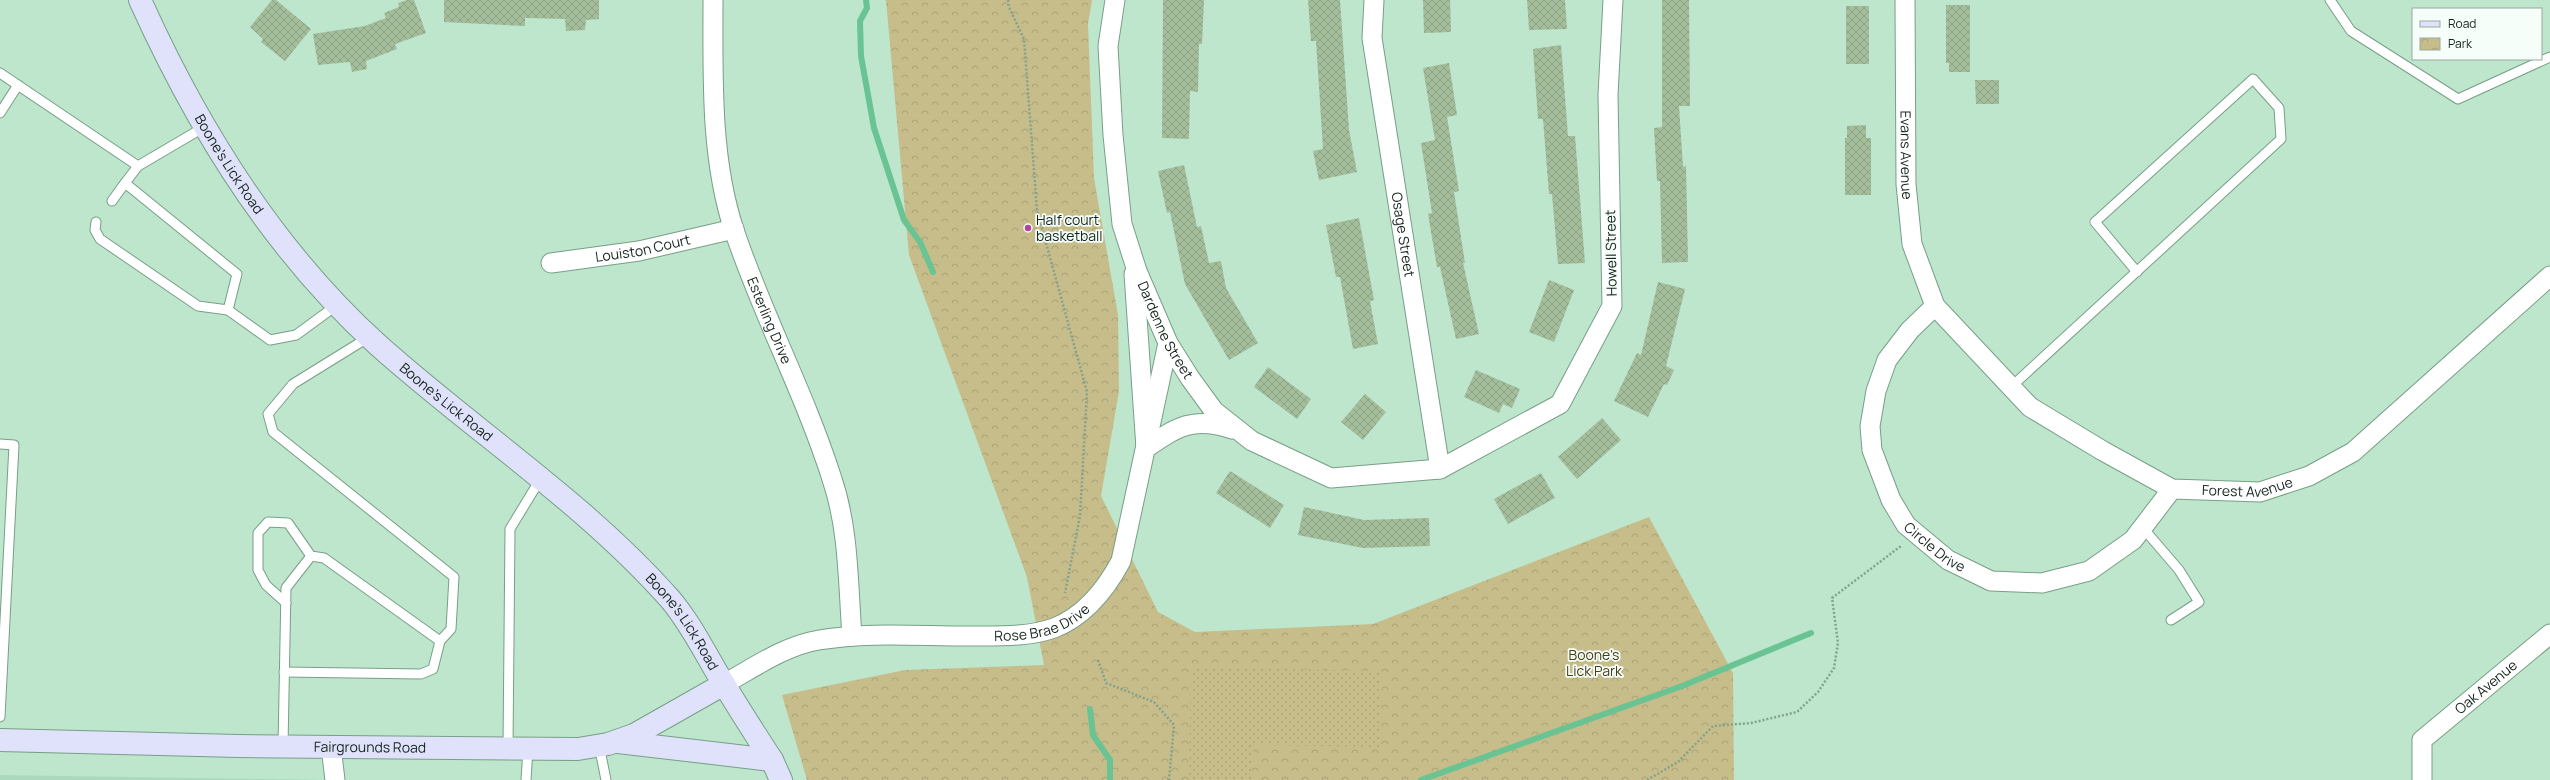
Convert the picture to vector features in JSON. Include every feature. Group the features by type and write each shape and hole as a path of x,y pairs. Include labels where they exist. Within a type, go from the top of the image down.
{"street":[{"name":"Boone's Lick Road","path":"140,0 182,85 269,226 338,304 370,336 608,535 671,601 772,760 781,780"},
{"name":"Esterling Drive","path":"713,0 713,91 716,129 719,160 734,229 833,480 844,532 852,636"},
{"name":"Dardenne Street","path":"1115,0 1108,46 1113,135 1122,224 1133,257 1168,343 1190,378 1214,411 1252,441 1331,478 1440,468"},
{"name":"Osage Street","path":"1374,0 1372,38 1440,468"},
{"name":"Howell Street","path":"1440,468 1560,404 1612,306 1608,95 1613,0"},
{"name":"Evans Avenue","path":"1905,0 1906,184 1912,244 1935,306"},
{"name":"Louiston Court","path":"551,263 639,251 734,229"},
{"path":"1133,257 1146,448"},
{"name":"Forest Avenue","path":"1935,306 2030,407 2102,451 2172,489 2260,492 2309,476 2353,452 2550,276"},
{"name":"Circle Drive","path":"1935,306 1910,330 1887,360 1876,391 1870,426 1872,450 1891,500 1906,525 1948,560 1991,581 2042,583 2089,571 2133,540 2172,489"},
{"name":"Rose Brae Drive","path":"724,684 784,649 818,640 852,636 1014,635 1054,628 1075,616 1108,586 1121,561 1168,343"},
{"path":"1146,448 1171,431 1189,423 1206,422 1241,431"},
{"name":"Oak Avenue","path":"2422,780 2422,740 2550,634"},
{"name":"Fairgrounds Road","path":"0,740 282,747 578,749 608,744 634,735 724,684"},
{"path":"608,744 772,760"},
{"path":"331,747 335,780"}],"lane":[{"path":"2330,0 2350,31 2458,99 2550,57"},
{"path":"0,73 138,166"},
{"path":"2011,387 2137,272 2281,139 2279,108 2253,79 2095,222 2137,272"},
{"path":"0,113 18,86"},
{"path":"112,200 138,166 206,126"},
{"path":"125,183 237,274 228,310"},
{"path":"96,222 95,230 100,239 198,306 228,310 270,340 296,335 338,304"},
{"path":"284,672 421,674 433,669 440,641 451,629 454,577 273,432 268,414 293,384 370,336"},
{"path":"0,444 14,445 0,718"},
{"path":"526,780 518,748 510,529 541,478"},
{"path":"0,520 10,521"},
{"path":"286,603 266,585 258,570 258,534 268,522 288,523 311,556 324,558 440,641"},
{"path":"2142,528 2179,570 2199,602 2171,620"},
{"path":"282,747 286,588 311,556"},
{"path":"606,780 608,744"}],"path":[{"path":"1008,0 1009,7 1024,39 1037,210 1087,392 1080,516 1065,593"},
{"path":"1648,780 1678,762 1713,726 1751,723 1797,712 1818,692 1834,668 1838,643 1832,598 1916,534"},
{"path":"1098,660 1106,683 1154,702 1174,725 1169,780"}],"shaded area":[{"path":"0,775 330,780 0,780"}],"green space":[{"name":"Boone's Lick Park","path":"886,0 1092,0 1088,24 1094,178 1118,315 1119,391 1101,496 1158,612 1195,632 1373,624 1649,517 1733,673 1734,780 807,780 782,695 905,670 1044,665 1027,577 909,255"},
{"path":"1191,667 1381,671 1380,747 1253,745 1252,780 1189,780"}],"building":[{"path":"272,0 276,0 311,29 285,61 261,42 263,39 250,27"},
{"path":"407,0 414,0 426,33 395,44 397,49 366,61 367,69 352,72 350,62 318,65 313,34 365,26 386,18 384,13 399,7 398,3"},
{"path":"444,0 599,0 599,19 586,20 585,30 566,31 565,19 525,18 525,26 444,22"},
{"path":"1163,0 1204,0 1202,44 1199,44 1198,92 1190,91 1189,139 1162,138"},
{"path":"1308,0 1340,0 1349,130 1357,172 1319,180 1313,151 1323,149 1316,41 1311,41"},
{"path":"1423,0 1450,0 1451,32 1424,33"},
{"path":"1527,0 1565,0 1567,29 1529,30"},
{"path":"1662,0 1689,0 1690,106 1679,106 1683,167 1686,166 1688,262 1662,263 1660,181 1657,181 1654,128 1662,127"},
{"path":"1946,5 1970,5 1970,72 1949,72 1949,63 1946,63"},
{"path":"1846,6 1869,6 1869,64 1846,64"},
{"path":"1561,45 1568,136 1575,136 1585,263 1558,264 1552,194 1549,194 1543,119 1538,119 1533,49"},
{"path":"1449,63 1457,115 1447,117 1459,191 1454,192 1465,263 1463,263 1479,334 1456,339 1440,267 1437,267 1428,214 1432,213 1421,143 1435,140 1423,68"},
{"path":"1975,80 1999,80 1999,104 1976,104"},
{"path":"1866,125 1866,138 1871,138 1871,195 1845,195 1845,138 1847,138 1847,126"},
{"path":"1184,165 1197,227 1201,226 1209,263 1221,261 1226,288 1258,343 1229,360 1185,284 1170,212 1167,213 1158,171"},
{"path":"1359,218 1374,300 1370,301 1378,344 1353,349 1340,277 1336,277 1326,225"},
{"path":"1549,280 1574,290 1554,342 1529,332"},
{"path":"1658,282 1685,289 1666,366 1674,370 1667,385 1664,384 1648,417 1614,401 1637,353 1641,355"},
{"path":"1268,367 1311,399 1297,419 1254,387"},
{"path":"1476,370 1520,389 1512,408 1503,404 1499,413 1464,397"},
{"path":"1365,394 1386,412 1363,440 1341,422"},
{"path":"1602,418 1621,440 1577,479 1558,457"},
{"path":"1230,471 1284,505 1270,528 1216,493"},
{"path":"1541,473 1555,498 1508,524 1494,499"},
{"path":"1304,507 1364,520 1429,518 1430,546 1363,548 1298,535"}],"waterway":[{"path":"866,0 867,8 860,21 861,56 874,128 904,220 920,242 933,272"},
{"path":"1421,780 1682,686 1811,633"},
{"path":"1090,709 1093,735 1110,760 1110,780"}],"place":[{"name":"Half court basketball","path":"1028,228"}]}
